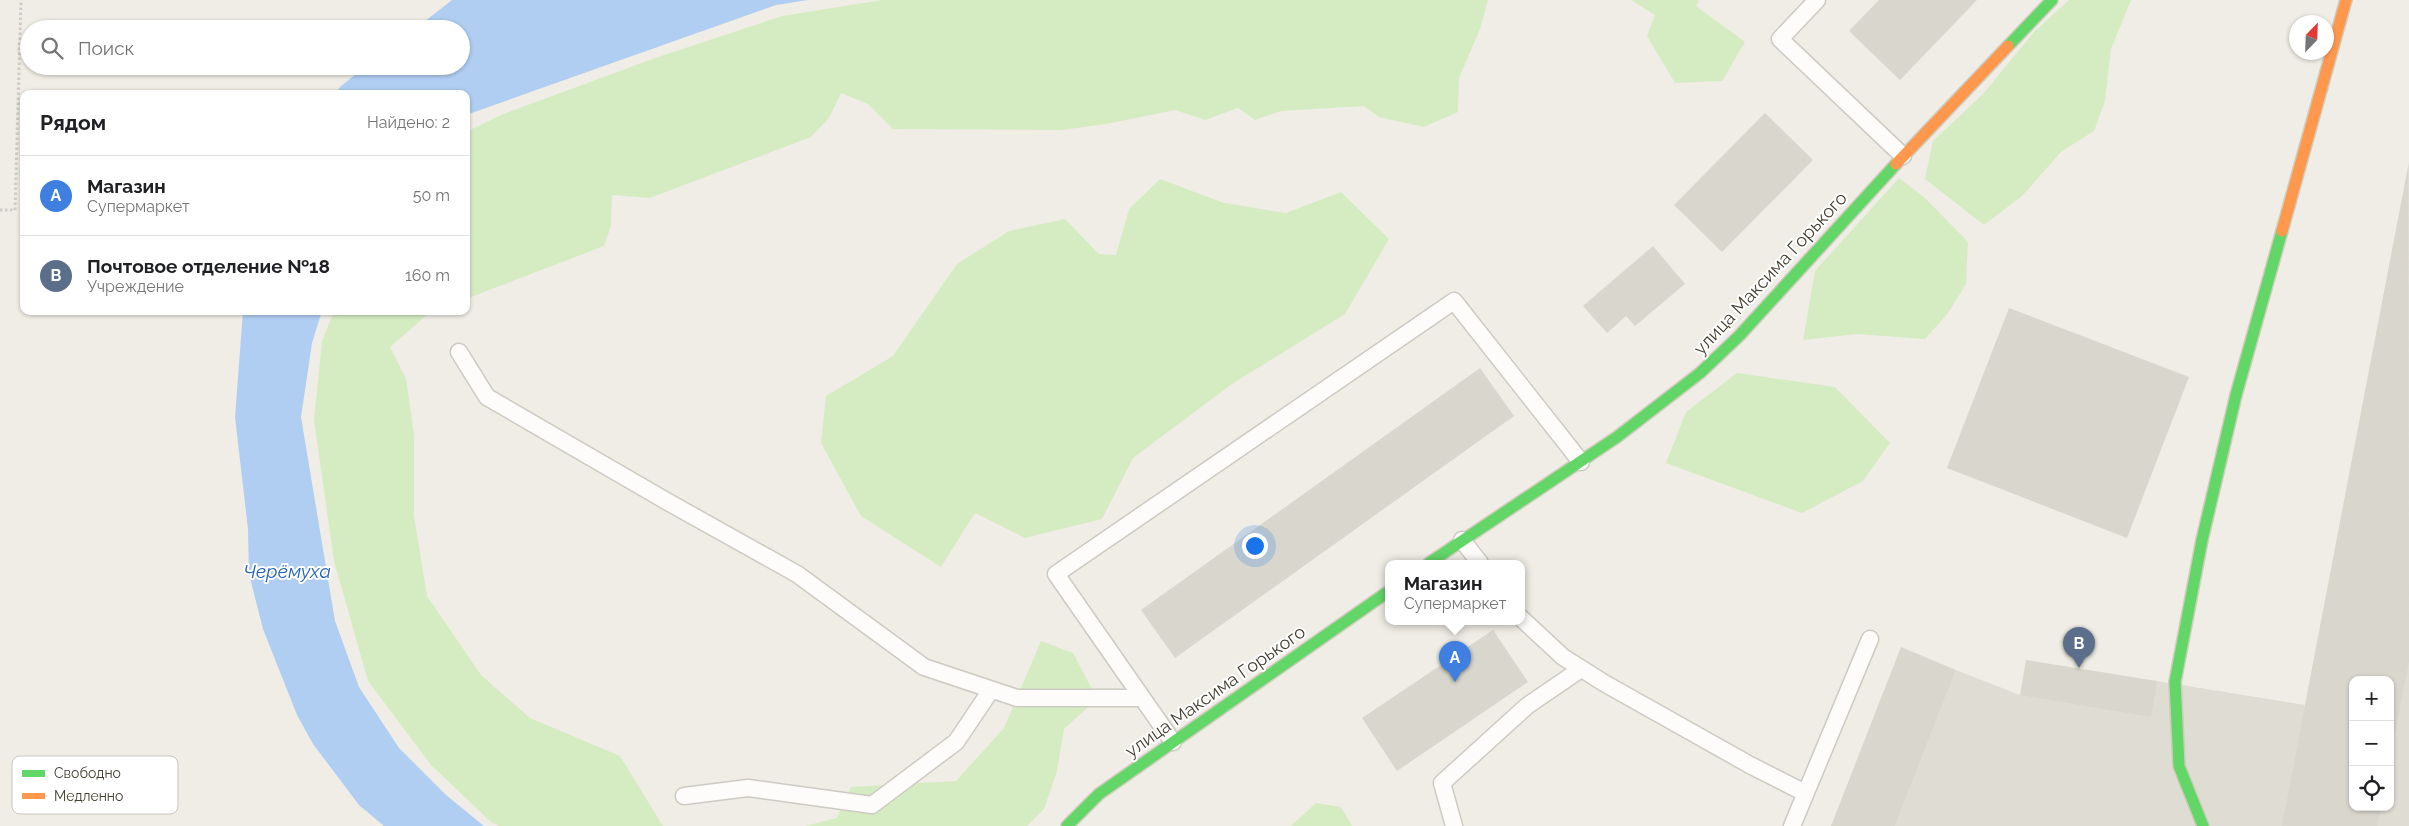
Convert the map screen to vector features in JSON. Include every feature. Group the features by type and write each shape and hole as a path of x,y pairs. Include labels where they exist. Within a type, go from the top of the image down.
{"street":[{"name":"улица Максима Горького","path":"1432,560 1581,462 1655,409 1700,373 1739,336 1903,156 2052,0"},
{"path":"2203,826 2179,766 2175,682 2202,540 2236,395 2346,0"},
{"name":"улица Максима Горького","path":"1067,826 1099,794 1385,594"}],"lane":[{"path":"1817,0 1780,38 1903,156"},
{"path":"1173,742 1056,574 1454,301 1581,462"},
{"path":"459,352 488,397 796,574 924,667 1017,698 1142,698"},
{"path":"1462,540 1478,560"},
{"path":"1525,622 1563,657 1581,669 1711,743 1805,793"},
{"path":"1792,826 1870,639"},
{"path":"1454,826 1442,783 1527,706 1581,669"},
{"path":"684,796 748,788 872,805 956,742 991,690"}],"path":[{"path":"20,20 21,0"},
{"path":"0,210 15,210 20,35"}],"shaded area":[{"path":"2409,162 2409,826 1895,826 1956,670 2020,695 2157,681 2305,705"}],"green space":[{"path":"883,0 1488,0 1480,29 1459,78 1458,112 1424,127 1379,117 1364,106 1281,111 1255,120 1238,108 1205,120 1175,110 1106,124 1062,130 893,129 868,104 841,93 829,118 811,137 650,198 612,195 611,226 604,246 470,297 470,130 503,114 658,57 782,16"},
{"path":"1631,0 1699,0 1696,6 1745,42 1722,81 1675,83 1647,36 1655,15"},
{"path":"2069,0 2131,0 2111,49 2105,101 2094,131 2061,152 2022,196 1984,225 1925,179 1933,141 1983,94 2034,32"},
{"path":"1899,178 1925,198 1968,242 1966,284 1948,313 1925,339 1857,334 1803,340 1815,271"},
{"path":"1160,179 1224,203 1286,213 1341,192 1389,239 1345,314 1232,384 1133,458 1102,519 1025,538 975,513 941,567 861,516 821,443 826,396 893,356 957,264 1009,231 1065,219 1099,254 1116,255 1129,209"},
{"path":"332,315 427,315 390,347 406,379 414,434 414,516 427,596 481,675 530,718 620,756 663,826 499,826 491,822 431,765 368,681 334,561 314,420 322,341"},
{"path":"1737,373 1835,387 1890,443 1863,481 1802,513 1666,463 1686,412"},
{"path":"1041,641 1073,653 1097,699 1064,729 1057,771 1044,809 1027,826 805,826 837,818 851,787 956,781 1004,728"},
{"path":"1316,803 1341,807 1352,826 1291,826"}],"water":[{"path":"452,0 808,0 776,5 470,114 470,90 338,90 355,75 470,75 470,20 426,20"},
{"name":"Черёмуха","path":"243,315 321,315 312,343 301,417 335,621 359,687 399,748 446,795 484,826 384,826 359,805 313,744 297,715 263,629 249,574 248,529 235,417"}],"building":[{"path":"1879,0 1977,0 1900,80 1849,31"},
{"path":"1765,113 1813,160 1722,252 1674,205"},
{"path":"2408,167 2409,661 2394,738 2394,676 2349,676 2349,811 2380,811 2377,826 2282,826"},
{"path":"1653,246 1685,284 1635,326 1626,316 1607,333 1583,306"},
{"path":"2009,308 2189,377 2127,538 1947,468"},
{"path":"1480,368 1514,416 1175,658 1141,610"},
{"path":"1493,630 1528,682 1397,771 1362,718"},
{"path":"1901,647 1956,670 1895,826 1831,826"},
{"path":"2026,660 2157,681 2151,717 2020,695"}],"traffic: fast":[{"path":"2008,46 2052,0"},
{"path":"1433,560 1617,437 1700,373 1739,336 1896,164"},
{"path":"2203,826 2179,766 2175,682 2202,540 2236,395 2282,231"},
{"path":"1067,826 1099,794 1385,594"}],"traffic: slow":[{"path":"2282,231 2346,0"},
{"path":"1896,164 2008,46"}],"place":[{"name":"Почтовое отделение №18","path":"2079,668"},
{"name":"Магазин","path":"1455,682"}]}
